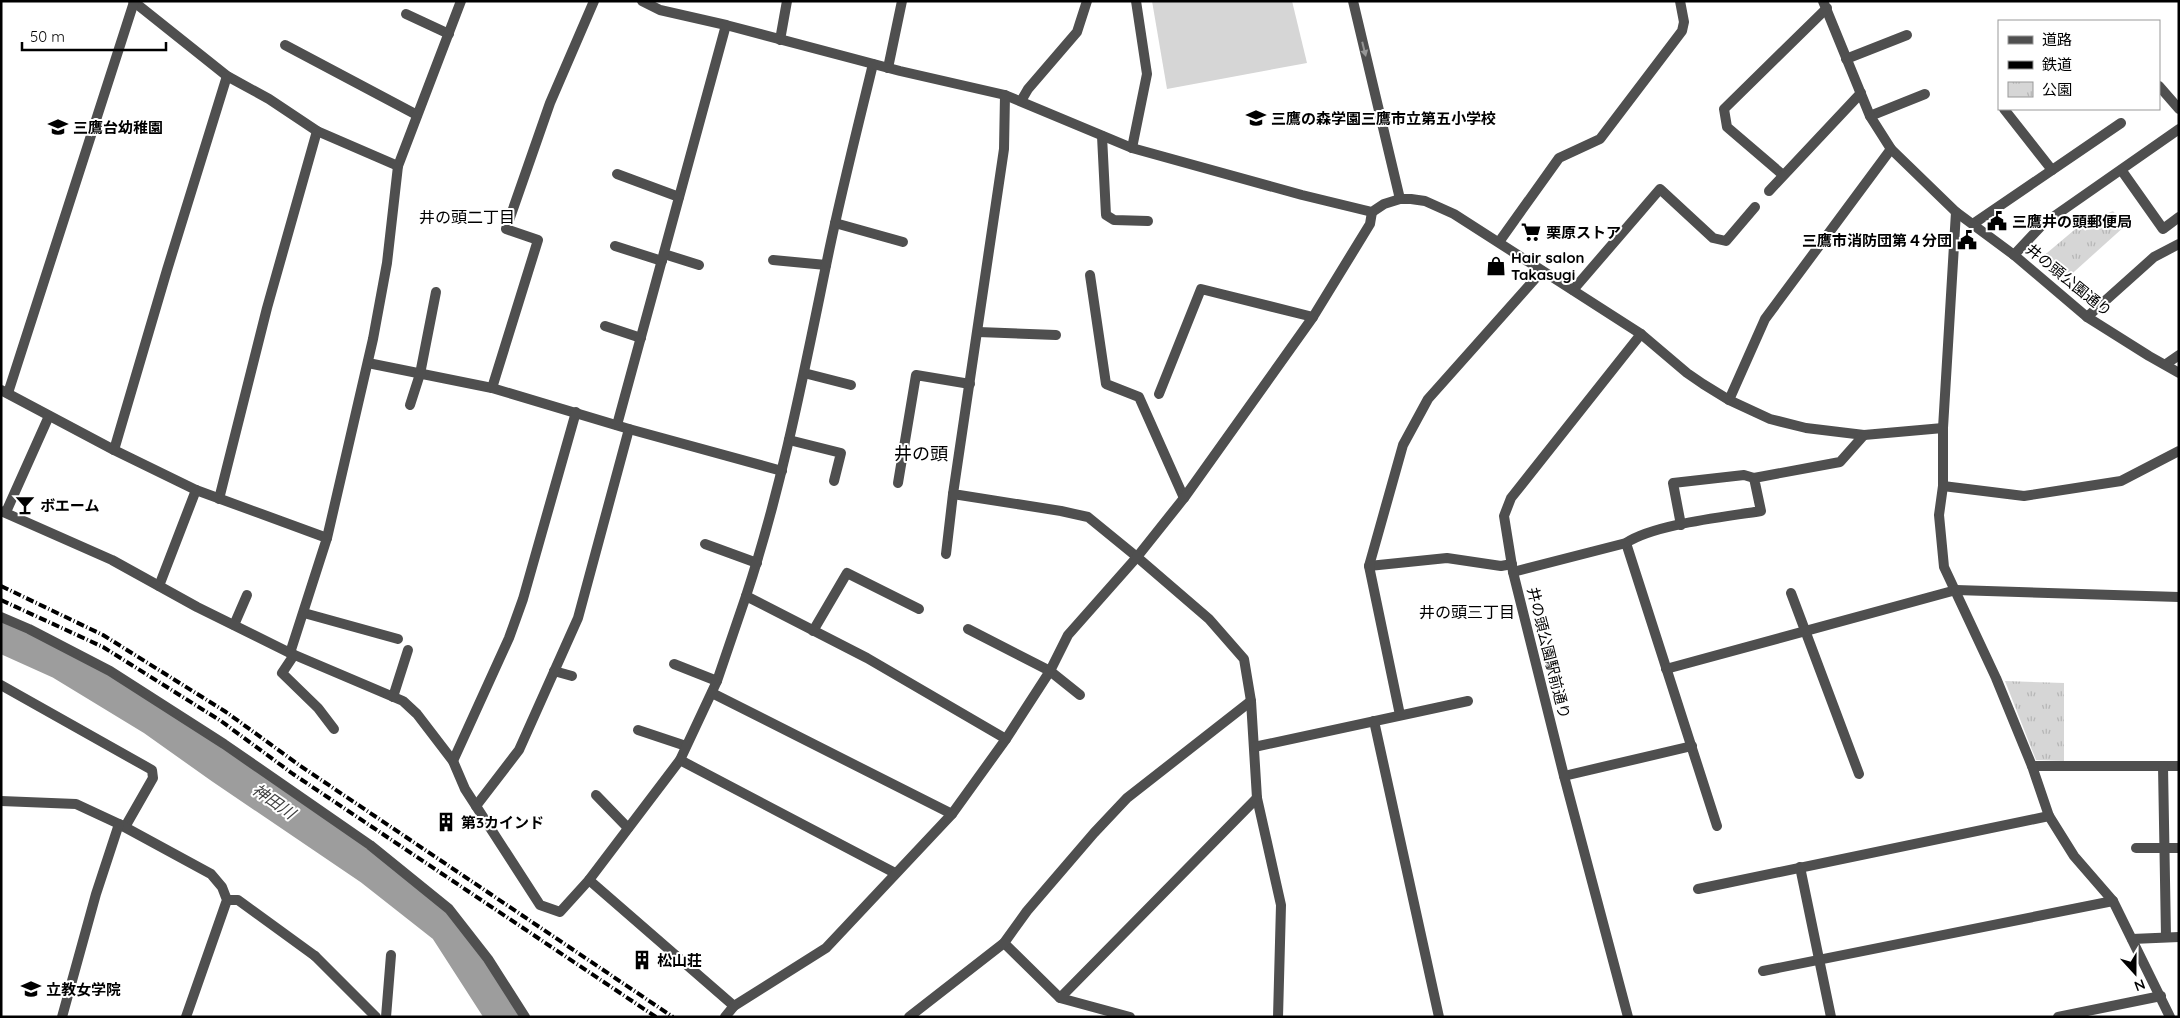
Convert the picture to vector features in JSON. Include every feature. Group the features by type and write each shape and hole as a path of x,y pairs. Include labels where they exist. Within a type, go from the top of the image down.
{"street":[{"path":"334,729 318,708 282,673 292,654 327,538 368,363 387,263 398,166 461,1"},
{"path":"492,388 538,240 506,229 550,103 594,1"},
{"path":"642,1 660,10 726,25 888,68 1005,95 1132,148 1302,195 1372,212"},
{"path":"780,40 787,1"},
{"path":"888,68 902,1"},
{"path":"1021,101 1028,89 1077,32 1087,1"},
{"path":"1132,148 1147,74 1136,1"},
{"path":"1353,1 1400,199"},
{"path":"1499,242 1559,158 1600,140 1676,39 1682,31 1684,22 1680,1"},
{"path":"327,538 196,490 114,450 4,392 134,2 227,76 269,99 317,131 398,166"},
{"path":"1783,175 1727,127 1724,109 1825,5"},
{"name":"井の頭公園通り","path":"1825,5 1870,116 1891,149 1956,212 2014,256 2087,317 2179,373"},
{"path":"406,14 449,34"},
{"path":"617,426 726,25"},
{"path":"1846,59 1906,35"},
{"path":"285,45 417,115"},
{"path":"49,416 3,512 112,560 292,654 403,701 418,714 452,761 465,789 540,905 560,912 589,880 680,760 717,681 757,563 782,471 835,223 873,64"},
{"path":"114,450 166,270 227,76"},
{"path":"2160,87 2179,109"},
{"path":"1769,191 1861,93"},
{"path":"1870,116 1925,94"},
{"path":"946,554 953,494 1004,149 1005,95"},
{"path":"2005,110 2052,170"},
{"path":"1973,224 2121,123"},
{"path":"2014,256 2043,224 2122,171 2179,129"},
{"path":"219,499 267,308 317,131"},
{"path":"1102,136 1106,215 1114,220 1148,222"},
{"path":"1729,400 1765,319 1891,149"},
{"path":"2122,171 2163,229 2179,218"},
{"path":"617,174 679,197"},
{"path":"1573,290 1660,189 1713,238 1726,241 1755,208"},
{"path":"725,1017 734,1006 826,948 952,814 1006,739 1050,671 1068,634 1137,557 1184,498 1313,316 1370,224 1372,212 1384,204 1400,199 1425,201 1454,214 1641,334 1687,373 1729,400 1770,419 1806,428 1864,435 1943,428"},
{"path":"1956,212 1943,428 1943,486 1938,515 1944,567 1956,590 2032,766 2049,816 2074,856 2113,901 2170,1017"},
{"path":"835,223 903,242"},
{"path":"2087,317 2154,257 2179,244"},
{"path":"615,246 700,265"},
{"path":"772,260 826,265"},
{"path":"1400,715 1369,566 1403,445 1428,399 1542,271"},
{"path":"1090,275 1106,384 1139,397 1184,498"},
{"path":"1158,394 1201,289 1313,316"},
{"path":"410,405 420,374 436,292"},
{"path":"605,326 641,338"},
{"path":"978,332 1056,335"},
{"name":"井の頭公園駅前通り","path":"1628,1017 1564,776 1513,568 1504,516 1511,498 1641,334"},
{"path":"2166,364 2179,355"},
{"path":"368,363 492,388 617,426 782,471"},
{"path":"804,373 851,385"},
{"path":"898,483 916,375 970,384"},
{"path":"452,761 509,638 523,599 576,412"},
{"path":"476,806 519,750 578,618 629,429"},
{"path":"1681,525 1673,483 1744,475 1754,478 1840,462 1864,435"},
{"path":"789,440 841,453 834,481"},
{"path":"1943,486 2024,496 2121,481 2179,451"},
{"path":"1369,566 1447,558 1513,568 1626,543 1637,536 1681,525 1761,511 1754,478"},
{"path":"159,586 196,490"},
{"path":"953,494 1088,517 1209,619 1244,659 1251,701 1257,798 1281,905 1278,1017"},
{"path":"1626,543 1717,826"},
{"path":"705,544 757,563"},
{"path":"813,631 847,573 920,609"},
{"path":"1666,669 1956,590 2179,597"},
{"path":"1791,594 1859,774"},
{"path":"234,625 247,595"},
{"path":"746,596 867,658 1006,739"},
{"path":"304,613 398,639"},
{"path":"1,617 29,629 110,672 224,744 370,845 450,909 488,959 525,1017"},
{"path":"968,629 1050,671 1080,695"},
{"path":"393,697 408,650"},
{"path":"674,664 717,681"},
{"path":"554,671 572,676"},
{"path":"1,686 152,770 153,778 122,826 96,894 62,1017"},
{"path":"712,693 952,814"},
{"path":"1254,747 1468,700"},
{"path":"909,1017 1004,943 1027,911 1126,798 1251,701"},
{"path":"1374,721 1439,1017"},
{"path":"638,730 686,746"},
{"path":"1564,776 1692,746"},
{"path":"680,760 895,873"},
{"path":"2032,766 2179,766"},
{"path":"2163,766 2166,937"},
{"path":"596,795 628,828"},
{"path":"1060,998 1257,798"},
{"path":"1,802 76,804 122,826 211,874 222,887 226,900 186,1017"},
{"path":"1698,889 2049,816"},
{"path":"2136,848 2179,848"},
{"path":"1800,868 1831,1017"},
{"path":"589,880 734,1006"},
{"path":"226,900 238,900 315,956 376,1017"},
{"path":"1763,971 2113,901"},
{"path":"2132,938 2179,937"},
{"path":"1004,943 1060,998 1127,1016"},
{"path":"386,1017 392,955"},
{"path":"2058,1017 2161,996"}],"green space":[{"path":"1152,1 1292,1 1307,63 1167,89"},
{"path":"2113,211 2125,226 2065,280 2041,258 2079,226"},
{"path":"2005,681 2064,683 2064,761 2036,760"}],"waterway":[{"name":"神田川","path":"1,635 61,662 153,718 371,868 446,927 504,1017"}],"railway":[{"path":"1,586 103,635 226,712 299,765 673,1017"},
{"path":"1,600 103,647 221,721 293,774 656,1017"}],"place":[{"name":"三鷹の森学園三鷹市立第五小学校","path":"1256,118"},
{"name":"三鷹台幼稚園","path":"58,127"},
{"name":"三鷹井の頭郵便局","path":"1997,221"},
{"name":"栗原ストア","path":"1531,232"},
{"name":"三鷹市消防団第４分団","path":"1967,240"},
{"name":"Hair salon Takasugi","path":"1496,266"},
{"name":"ボエーム","path":"25,505"},
{"name":"第3カインド","path":"446,822"},
{"name":"松山荘","path":"642,960"},
{"name":"立教女学院","path":"31,989"}],"district":[{"name":"井の頭二丁目","path":"467,217"},
{"name":"井の頭","path":"921,453"},
{"name":"井の頭三丁目","path":"1467,612"}]}
